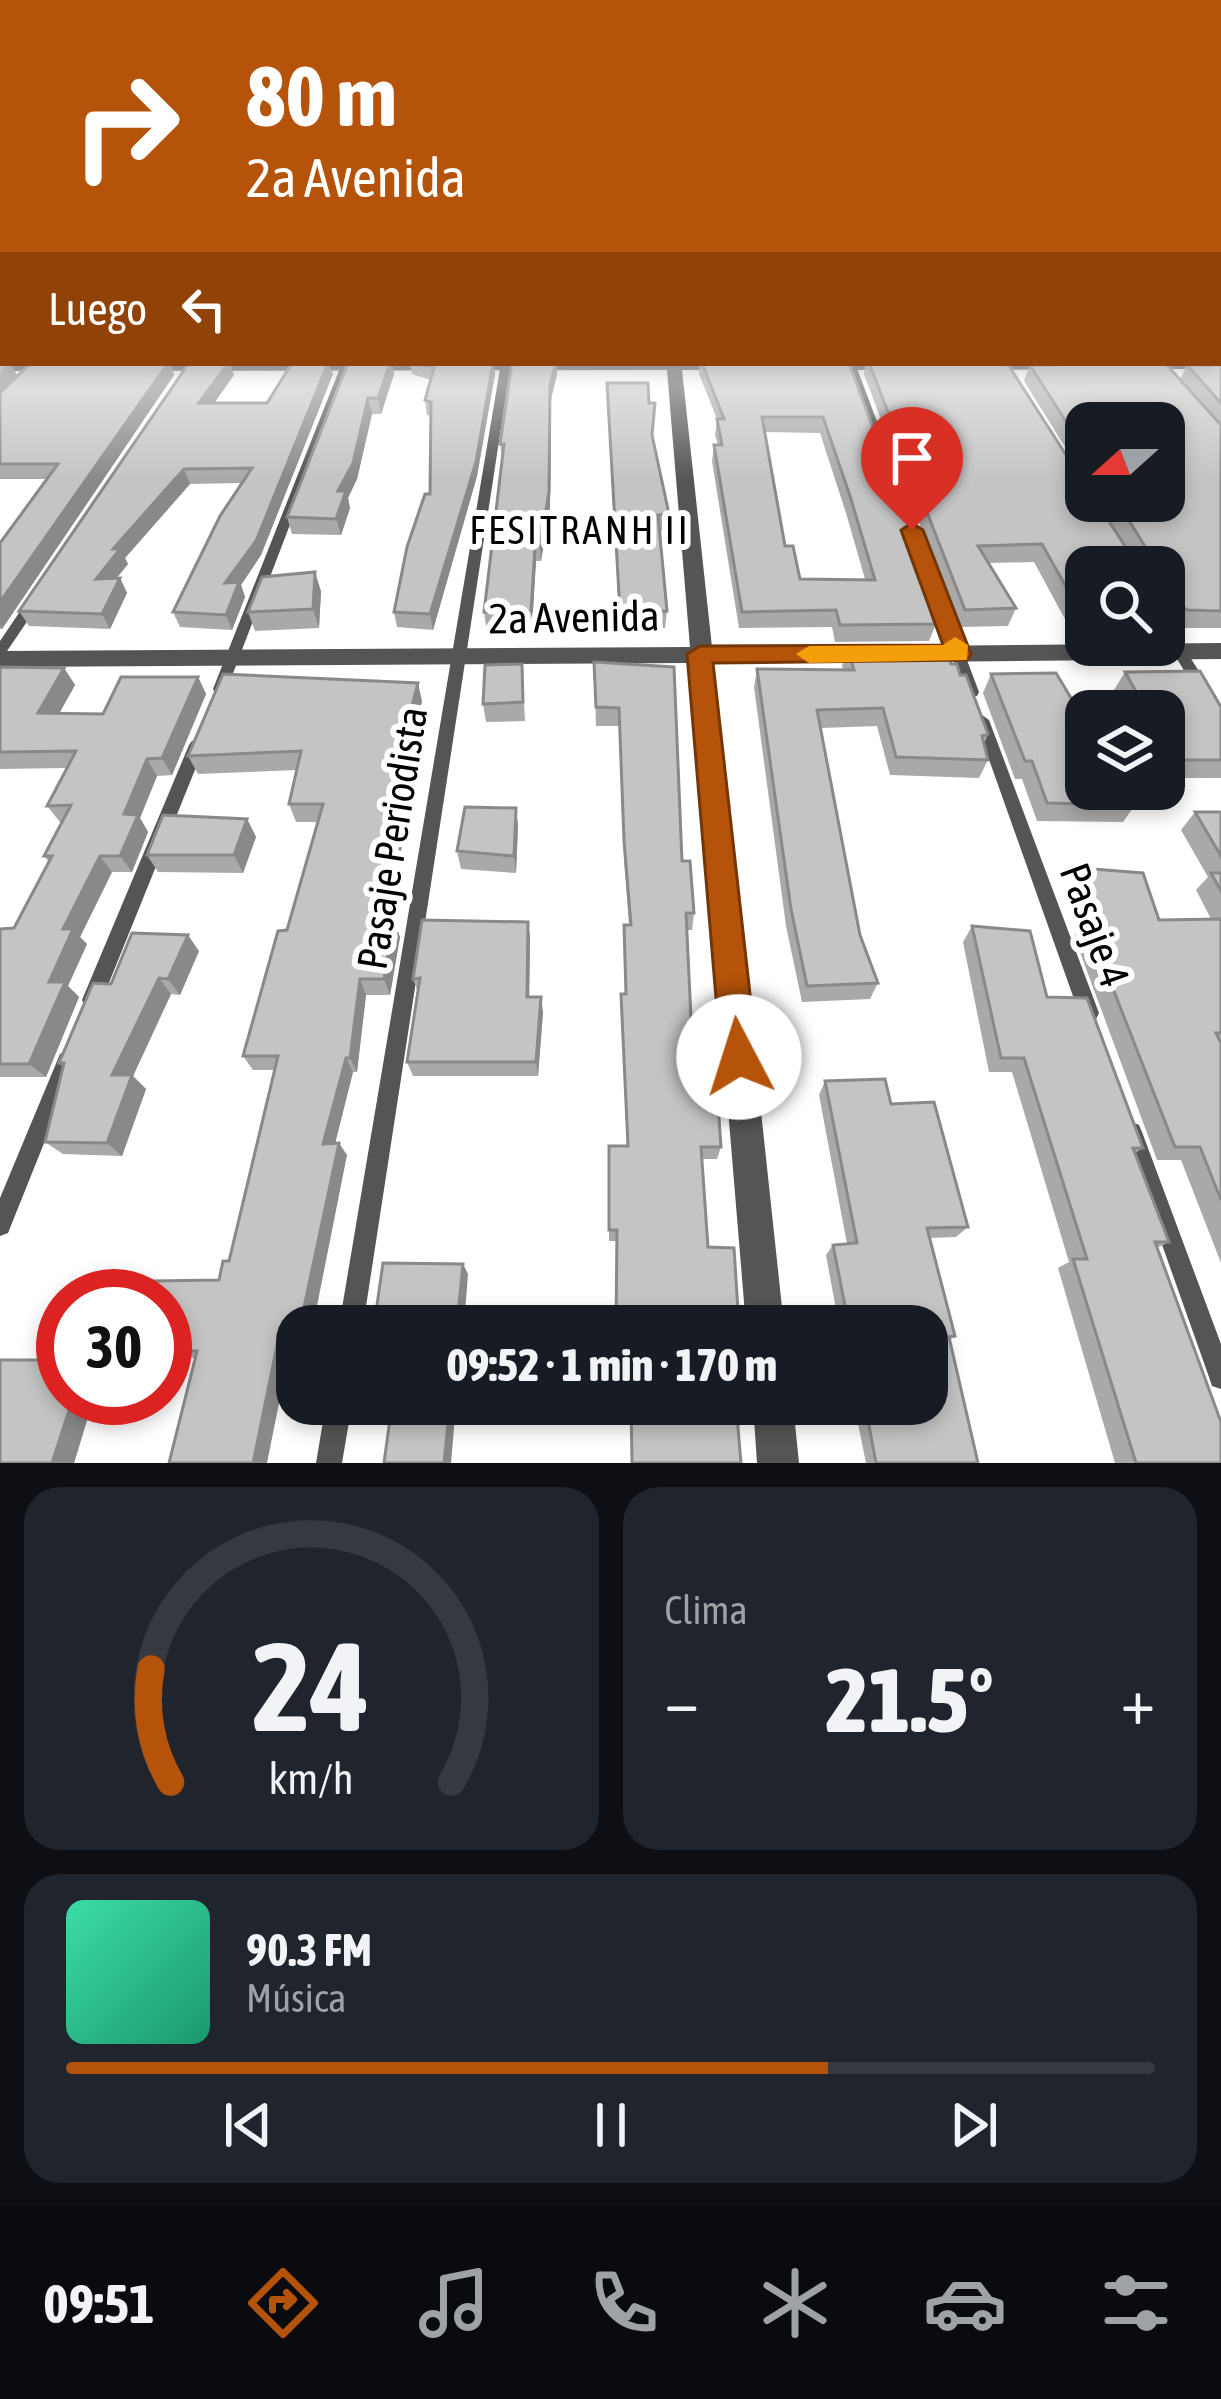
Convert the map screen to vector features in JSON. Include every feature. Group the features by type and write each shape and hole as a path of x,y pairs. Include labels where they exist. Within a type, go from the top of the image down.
{"street":[{"path":"0,366 33,370 80,366"},
{"path":"674,366 763,1305"},
{"name":"2a Avenida","path":"1185,651 1221,651"},
{"name":"2a Avenida","path":"0,655 1065,653"},
{"path":"774,1425 778,1463"}],"lane":[{"path":"178,385 191,366"},
{"path":"215,702 345,366"},
{"name":"Pasaje Periodista","path":"355,1305 506,366"},
{"name":"Pasaje 4","path":"851,366 1094,1026"},
{"path":"1004,366 1016,384"},
{"path":"1156,366 1167,380"},
{"path":"0,655 38,594"},
{"path":"1185,661 1221,718"},
{"path":"80,1029 206,724"},
{"path":"0,1225 72,1051"},
{"path":"1126,1114 1221,1377"},
{"path":"329,1463 335,1425"}],"building":[{"path":"28,366 166,366 0,602 0,543 58,464 0,464 0,393"},
{"path":"187,366 226,366 199,403 267,403 290,366 327,366 256,541 225,583 239,582 226,615 173,612 220,516 252,468 184,469 113,549 120,549 96,579 120,578 102,614 19,611"},
{"path":"347,366 389,366 378,398 368,398 353,463 338,491 346,491 336,519 287,517"},
{"path":"428,366 492,366 476,462 430,614 394,612 407,547 425,494 430,494 431,402 425,400 434,368"},
{"path":"512,366 555,366 550,385 549,492 540,546 535,547 531,611 484,612 504,444 500,444"},
{"path":"703,366 850,366 941,612 931,612 935,624 840,625 836,610 742,612 714,445 722,445 717,419 724,419","holes":["762,417 823,417 875,580 800,579 793,546 785,546"]},
{"path":"870,366 1009,366 1065,453 1065,522 1109,522 1125,546 1065,546 1065,585 1042,544 978,546 1016,608 965,610"},
{"path":"1031,366 1168,366 1221,425 1221,611 1187,610 1185,546 1145,546 1130,522 1185,522 1185,402 1065,402 1065,420"},
{"path":"1188,366 1221,366 1221,403"},
{"path":"607,383 648,383 649,403 655,403 652,435 669,514 658,515 667,611 620,612"},
{"path":"315,572 313,609 248,612 262,577"},
{"path":"847,647 945,647 951,664 966,675 988,734 982,736 988,760 896,757 883,708 817,710 860,935 878,983 807,986 791,909 757,669 854,670"},
{"path":"594,662 674,667 682,861 690,861 694,913 686,913 693,1060 715,1060 721,1147 701,1147 708,1247 734,1248 738,1305 616,1305 617,1230 609,1230 609,1146 628,1146 621,994 626,994 624,925 631,925 619,708 596,707"},
{"path":"522,664 523,702 483,704 485,665"},
{"path":"0,667 64,668 38,713 103,714 121,677 198,677 162,758 147,759 124,814 138,815 120,856 100,856 63,929 73,929 49,982 65,982 29,1064 0,1064 0,929 14,928 52,856 44,856 71,805 47,806 76,751 0,752"},
{"path":"1200,671 1221,707 1221,760 1185,760 1185,690 1135,690 1125,672"},
{"path":"1056,673 1066,690 1065,803 1047,803 991,674"},
{"path":"223,674 418,683 399,755 412,755 378,922 394,920 384,979 360,979 350,1058 346,1058 323,1144 339,1143 304,1305 276,1305 276,1351 253,1463 169,1463 178,1425 192,1425 192,1371 197,1351 192,1351 192,1280 219,1280 223,1261 229,1261 278,1056 243,1056 278,931 287,930 323,804 289,804 301,751 188,756"},
{"path":"465,807 516,808 514,856 457,851"},
{"path":"1195,812 1221,812 1221,856"},
{"path":"163,815 247,819 234,855 147,855"},
{"path":"1080,868 1143,873 1159,920 1221,919 1221,1033 1216,1033 1221,1043 1221,1200 1200,1147 1175,1147 1086,920 1101,920"},
{"path":"422,920 528,922 527,997 541,997 536,1062 407,1062 420,978 413,979"},
{"path":"972,926 1030,931 1047,997 1087,998 1143,1148 1133,1148 1169,1242 1155,1242 1221,1422 1221,1463 1136,1463 1073,1259 1087,1259 1024,1058 1001,1058"},
{"path":"132,933 188,935 168,979 159,978 112,1075 132,1075 107,1143 45,1142 64,1063 59,1063 93,983 111,984"},
{"path":"885,1079 891,1104 934,1102 968,1227 927,1228 947,1305 845,1305 833,1245 857,1243 825,1081"},
{"path":"383,1263 463,1264 459,1305 377,1305"},
{"path":"948,1309 955,1336 949,1337 978,1463 876,1463 869,1425 948,1425"},
{"path":"0,1360 36,1360 36,1425 64,1425 52,1463 0,1463"},
{"path":"389,1425 448,1425 444,1463 384,1463"},
{"path":"631,1425 738,1425 741,1463 632,1463"}],"slow traffic":[{"path":"809,654 958,654 955,645"}],"district":[{"name":"FESITRANH II","path":"580,530"}],"route":[{"path":"739,1057 700,654 958,654 912,530"}]}
